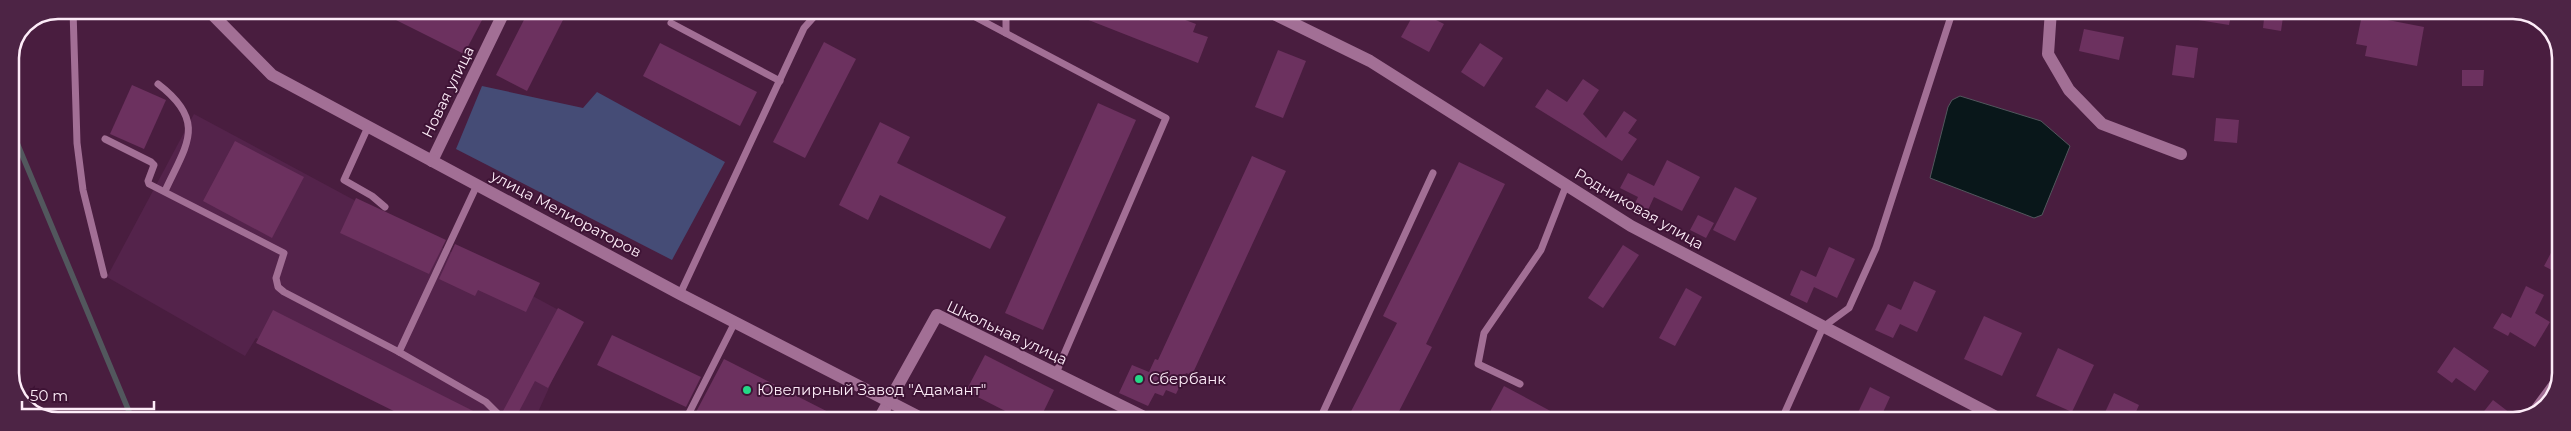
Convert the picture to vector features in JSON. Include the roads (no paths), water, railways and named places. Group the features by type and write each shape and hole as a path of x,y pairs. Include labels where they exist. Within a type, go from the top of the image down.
{"street":[{"name":"улица Мелиораторов","path":"217,19 272,75 680,294 909,412"},
{"name":"Новая улица","path":"432,161 501,19"},
{"name":"Родниковая улица","path":"1284,19 1370,61 1631,226 1987,412"},
{"path":"2050,19 2048,54 2069,90 2102,124 2181,154"},
{"name":"Школьная улица","path":"889,402 937,315 1134,412"},
{"path":"883,412 889,402"}],"lane":[{"path":"72,19 77,143 82,190 104,275"},
{"path":"680,294 804,28 812,19"},
{"path":"979,19 1166,118 1056,373"},
{"path":"1006,19 1006,33"},
{"path":"1785,412 1823,327 1849,308 1876,248 1950,19"},
{"path":"671,23 780,81"},
{"path":"158,84 174,98 188,120 190,127 189,137 165,191"},
{"path":"368,126 344,180 372,196 385,207"},
{"path":"105,139 151,162 153,169 148,181 284,253 276,278 278,287 399,352 486,402 496,412"},
{"path":"1323,412 1433,173"},
{"path":"399,352 477,185"},
{"path":"1520,384 1478,364 1484,333 1541,250 1566,186"},
{"path":"690,412 735,322"}],"waterway":[{"path":"19,148 129,412"}],"place":[{"name":"Сбербанк","path":"1139,379"},
{"name":"Ювелирный Завод \"Адамант\"","path":"747,390"}]}
